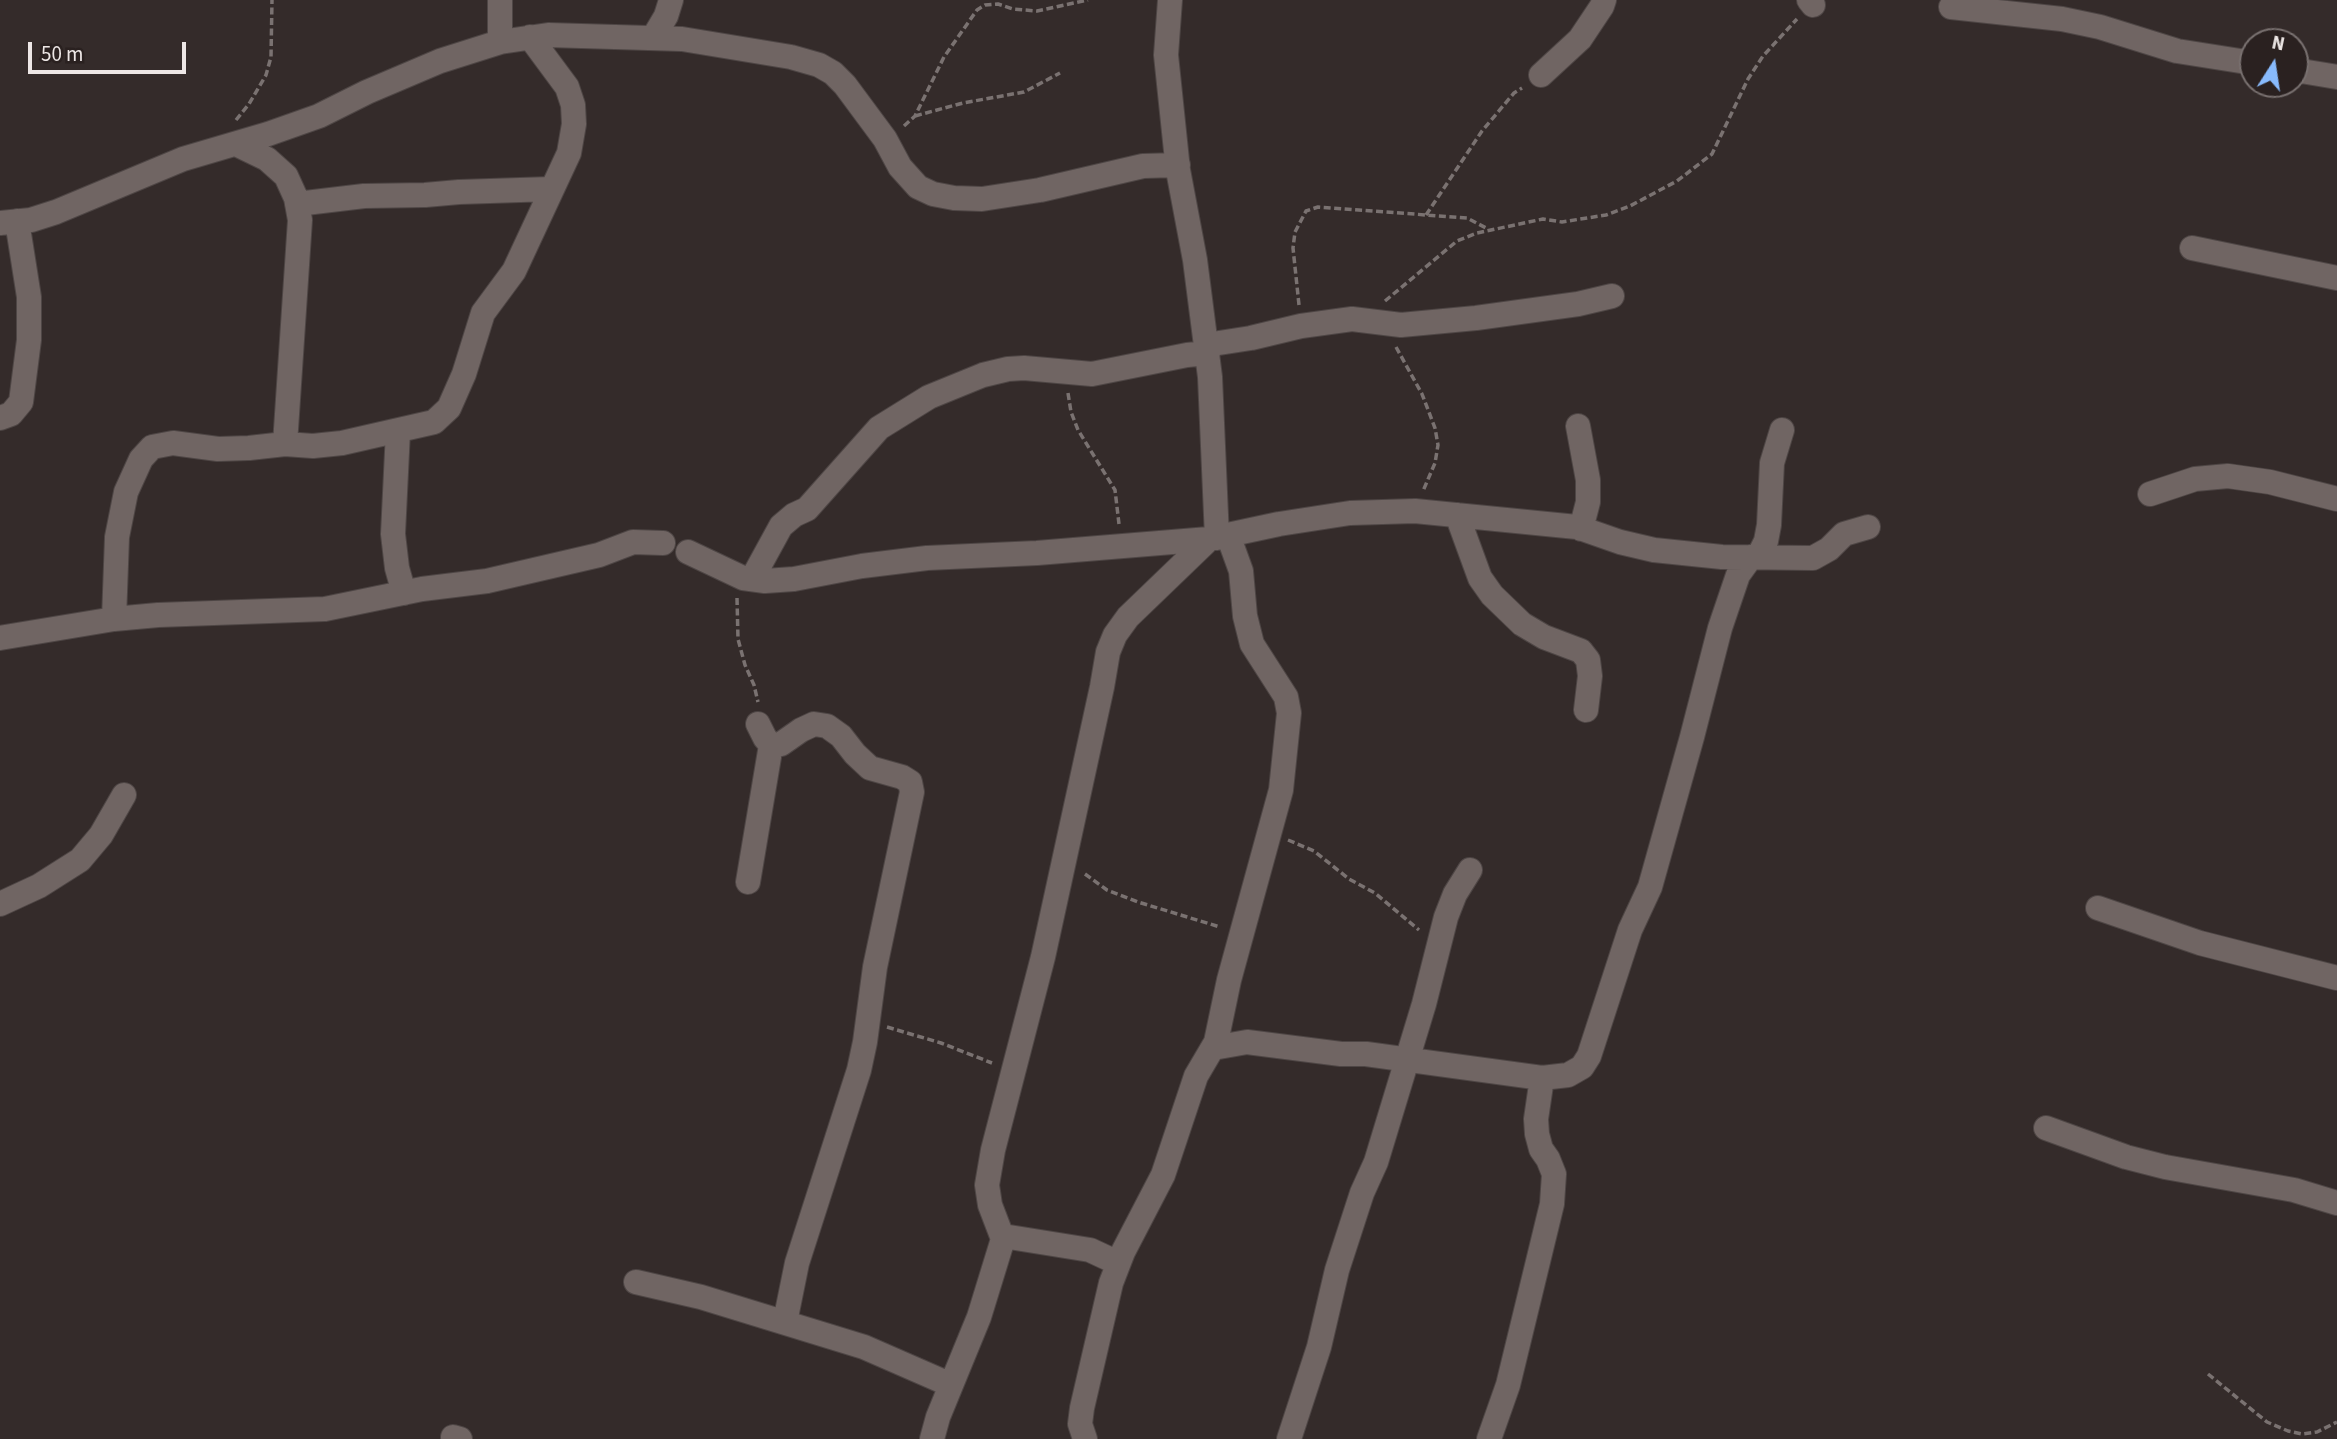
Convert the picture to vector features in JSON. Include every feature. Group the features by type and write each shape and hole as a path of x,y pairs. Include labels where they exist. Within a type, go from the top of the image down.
{"street":[{"path":"500,0 500,42"},
{"path":"653,38 666,16 671,0"},
{"path":"1085,1439 1080,1424 1082,1408 1111,1283 1118,1263 1163,1175 1196,1076 1213,1048 1270,833 1285,766 1289,713 1286,697 1278,682 1252,644 1245,616 1241,571 1218,538 1207,349 1178,165 1167,55 1170,0"},
{"path":"1541,75 1580,39 1604,0"},
{"path":"1951,7 2062,19 2100,27 2176,51 2239,61"},
{"path":"0,418 11,414 20,402 29,340 29,298 9,222 31,220 56,212 183,159 234,134 319,116 440,61 500,42 548,35 682,39 740,47 819,65 833,73 845,85 885,139 900,167 918,187 933,194 954,198 982,199 1040,190 1143,166 1178,165"},
{"path":"114,619 117,537 126,492 141,459 152,447 173,443 218,449 342,443 434,422 449,408 464,374 483,313 514,271 569,153 574,124 573,105 567,87 530,37"},
{"path":"2309,72 2337,77"},
{"path":"234,134 286,176 298,204 300,220 285,444"},
{"path":"298,204 363,196 551,189"},
{"path":"2192,248 2337,278"},
{"path":"744,577 781,526 807,509 879,428 929,397 983,375 1024,368 1068,374 1092,374 1187,355 1301,326 1352,319 1401,325 1476,318 1578,304 1612,296"},
{"path":"1578,426 1588,480 1588,502 1581,529"},
{"path":"1213,1048 1247,1042 1341,1055 1366,1054 1542,1078 1568,1075 1582,1067 1589,1056 1630,930 1650,887 1730,596 1745,563 1754,557 1766,541 1772,463 1782,430"},
{"path":"398,431 393,534 397,568 404,593"},
{"path":"2150,494 2195,479 2228,476 2270,482 2337,499"},
{"path":"688,552 744,577 793,579 926,558 1121,547 1218,538 1317,517 1415,511 1581,529 1654,550 1683,555 1814,558 1829,549 1844,534 1868,527"},
{"path":"1457,515 1480,578 1492,594 1522,624 1544,637 1580,651 1588,660 1590,676 1586,710"},
{"path":"932,1439 979,1317 1001,1248 1003,1236 990,1205 987,1185 993,1150 1065,855 1108,652 1115,635 1128,617 1218,538"},
{"path":"0,638 114,619 192,613 325,609 404,593 487,581 599,555 633,542 663,543"},
{"path":"748,882 765,735 781,744 814,724 827,726 841,736 870,768 902,776 910,782 912,801 875,967 859,1070 797,1264 785,1322"},
{"path":"0,904 39,886 80,860 101,835 124,795"},
{"path":"1289,1439 1319,1347 1340,1261 1362,1193 1376,1162 1455,894 1470,870"},
{"path":"2098,908 2200,943 2337,978"},
{"path":"1489,1439 1508,1385 1552,1204 1554,1174 1537,1135 1536,1119 1542,1078"},
{"path":"2046,1128 2126,1157 2165,1167 2294,1190 2337,1203"},
{"path":"1003,1236 1090,1250 1118,1263"},
{"path":"636,1282 701,1297 864,1347 951,1385"}],"path":[{"path":"234,134 266,75 271,57 272,0"},
{"path":"915,116 944,57 977,10 999,2 1013,9 1037,11 1087,0"},
{"path":"1415,511 1435,463 1438,446 1435,428 1422,394 1375,321 1394,291 1457,241 1490,230 1543,219 1562,222 1606,215 1630,206 1677,181 1712,154 1748,79 1779,36 1811,2"},
{"path":"885,139 915,116 963,103 1024,92 1060,73"},
{"path":"1426,215 1493,117 1514,93 1541,75"},
{"path":"1301,326 1293,248 1295,232 1306,211 1318,208 1467,218 1490,230"},
{"path":"1068,374 1069,398 1075,421 1115,490 1119,506 1121,547"},
{"path":"744,577 738,639 758,697 755,718 765,735"},
{"path":"1270,833 1314,851 1349,879 1375,893 1438,949"},
{"path":"1065,855 1107,890 1242,933"},
{"path":"868,1022 941,1043 1014,1071"},
{"path":"2208,1374 2267,1422 2288,1431 2302,1434 2317,1432 2337,1422"}]}
